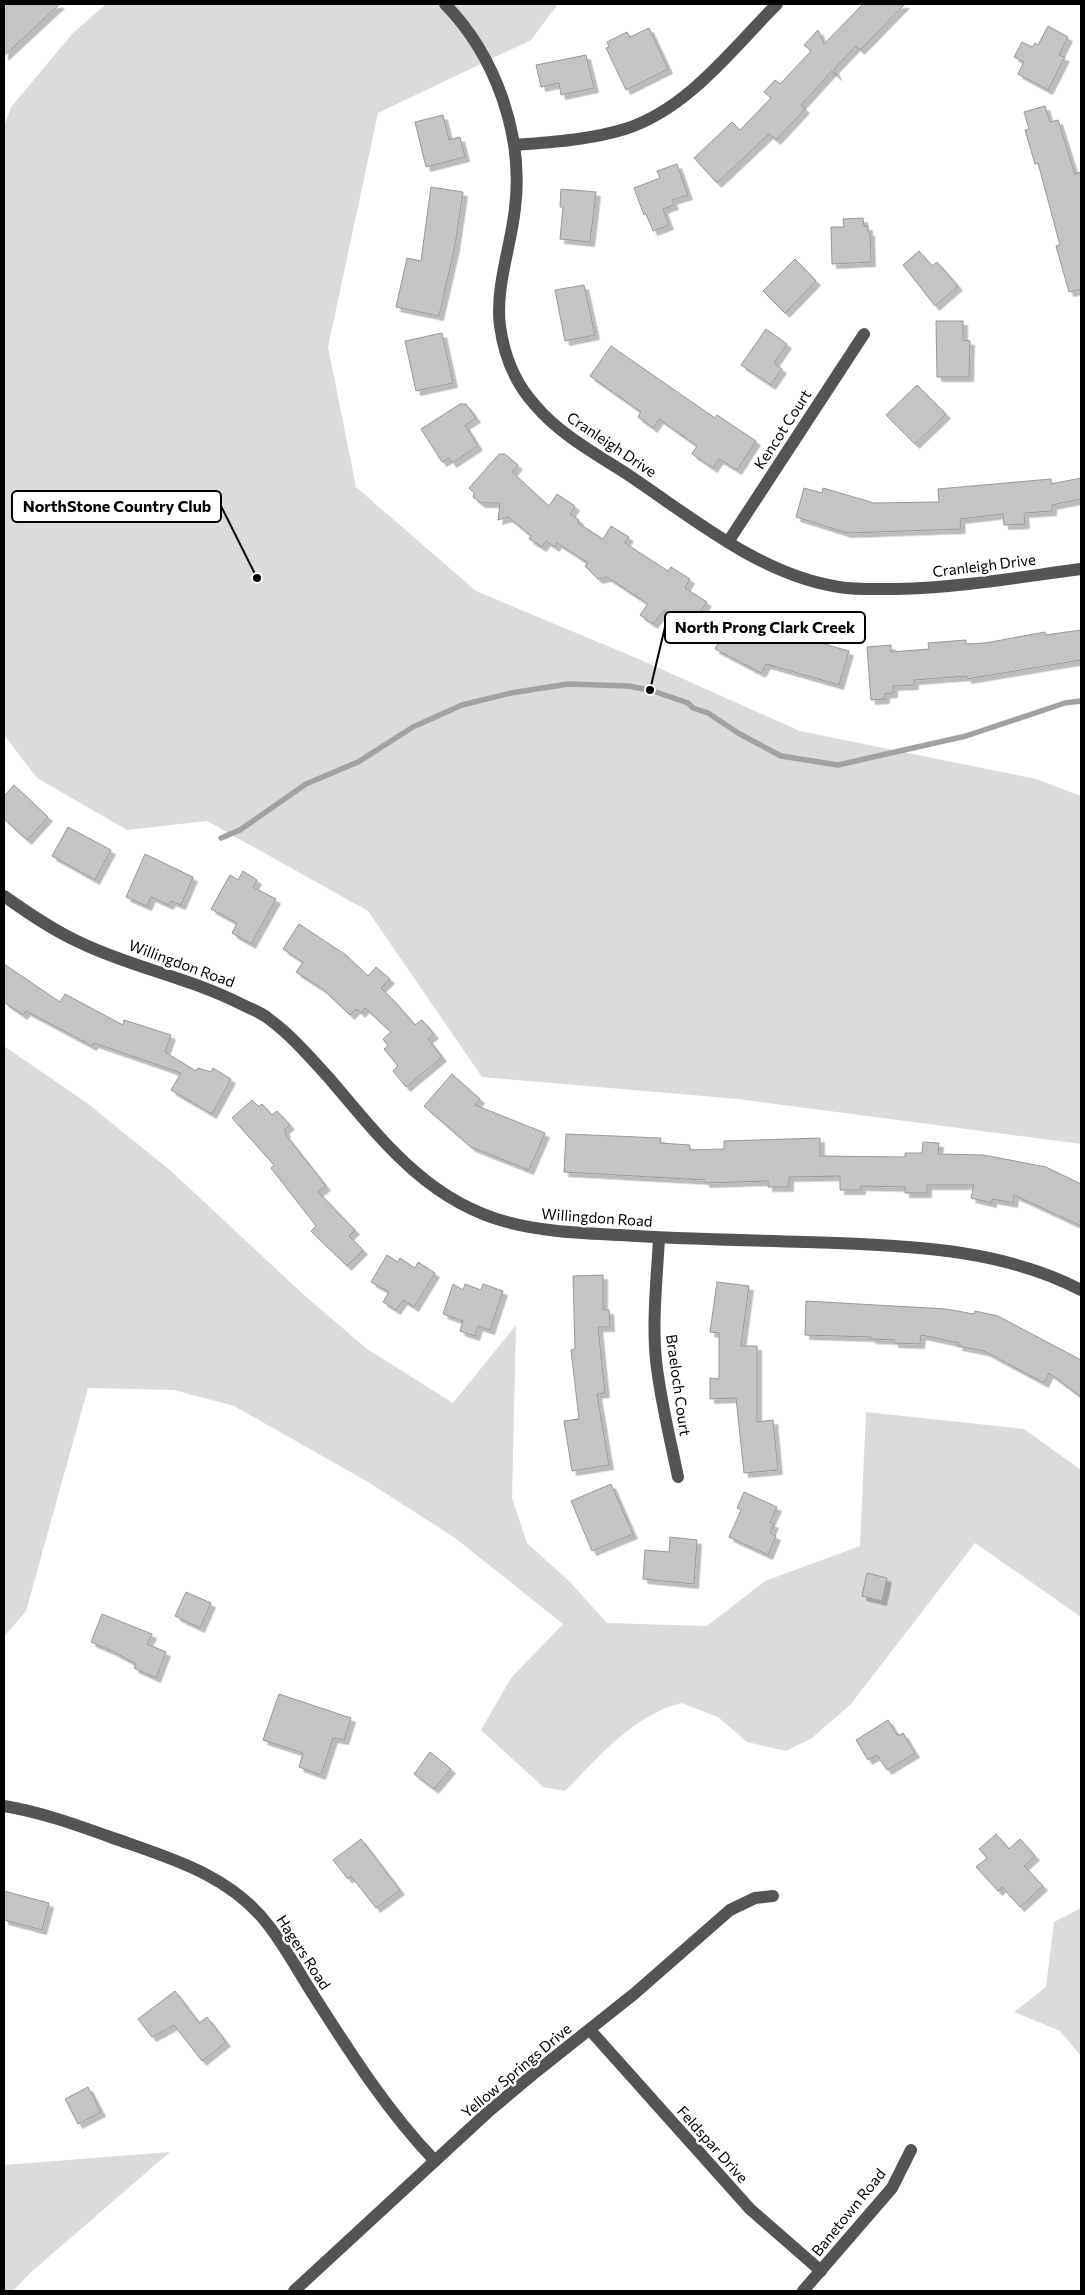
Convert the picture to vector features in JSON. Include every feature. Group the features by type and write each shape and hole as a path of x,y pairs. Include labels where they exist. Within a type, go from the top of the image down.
{"street":[{"name":"Cranleigh Drive","path":"445,4 480,50 491,70 511,127 518,176 516,208 502,279 500,324 511,369 520,387 549,420 728,542 790,574 813,582 841,588 932,588 1081,569"},
{"path":"514,144 555,142 605,134 625,129 668,109 694,88 777,4"},
{"name":"Kencot Court","path":"728,542 864,334"},
{"name":"Willingdon Road","path":"4,896 28,913 80,943 218,991 267,1017 302,1047 389,1149 415,1174 444,1195 474,1212 546,1231 658,1238 721,1238 879,1245 953,1252 1018,1265 1062,1280 1081,1290"},
{"name":"Braeloch Court","path":"658,1238 656,1359 678,1477"},
{"name":"Hagers Road","path":"4,1806 58,1819 191,1866 236,1892 269,1926 377,2090 406,2131 435,2161"},
{"name":"Yellow Springs Drive","path":"294,2291 537,2070 634,1994 730,1910 754,1898 773,1896"},
{"name":"Feldspar Drive","path":"590,2030 750,2209 821,2271"},
{"name":"Banetown Road","path":"803,2291 892,2188 911,2150"}],"shaded area":[{"path":"106,4 558,4 531,40 378,113 328,347 356,487 476,591 641,660 800,731 1036,779 1081,796 1081,1144 738,1099 482,1077 368,911 207,821 127,830 37,778 4,735 4,126 11,107 73,33"},
{"path":"4,1046 87,1103 171,1171 304,1295 367,1349 453,1403 516,1325 512,1498 527,1543 569,1581 607,1623 707,1626 765,1581 860,1546 866,1412 1024,1429 1081,1470 1081,1617 975,1543 851,1704 812,1738 786,1751 747,1742 718,1717 681,1703 663,1709 647,1718 617,1739 565,1791 543,1787 481,1730 511,1678 563,1624 455,1538 368,1482 234,1406 174,1390 88,1388 26,1611 4,1637"},
{"path":"1081,1908 1081,2056 1060,2031 1014,2012 1046,1987 1054,1922"},
{"path":"170,2152 30,2273 13,2291 4,2291 4,2165"}],"building":[{"path":"4,4 60,4 4,56"},
{"path":"863,4 905,4 860,50 856,46 834,69 837,76 832,71 801,105 805,109 776,140 769,134 717,183 694,158 732,122 740,130 771,98 764,92 775,80 780,84 811,51 804,45 818,30 824,44"},
{"path":"1048,26 1068,37 1059,55 1065,57 1048,90 1018,74 1024,62 1014,57 1022,42 1032,47 1035,43 1038,45"},
{"path":"649,28 668,69 626,90 606,48 609,47 607,42 627,32 630,37"},
{"path":"586,55 594,88 561,95 559,83 541,87 536,65"},
{"path":"1045,106 1050,122 1058,120 1075,174 1081,172 1081,289 1069,292 1056,246 1060,245 1038,163 1035,164 1025,130 1029,129 1024,112"},
{"path":"443,115 449,140 460,137 465,157 426,167 415,122"},
{"path":"677,164 688,195 672,200 674,205 663,209 669,225 653,231 646,214 644,215 634,188 660,178 657,171"},
{"path":"431,187 463,192 455,246 439,316 396,307 407,258 421,261"},
{"path":"561,189 596,192 590,242 560,239 563,207 560,207"},
{"path":"863,218 864,226 868,226 868,232 870,232 871,262 832,264 831,227 844,227 843,219"},
{"path":"919,251 932,266 937,262 958,286 935,306 903,265"},
{"path":"795,259 816,281 785,313 763,291"},
{"path":"584,285 595,335 565,341 555,290"},
{"path":"936,321 963,321 963,340 970,341 969,377 937,377"},
{"path":"766,329 787,344 774,363 782,369 771,385 741,365"},
{"path":"442,333 453,383 416,391 405,341"},
{"path":"611,346 715,418 717,415 756,441 737,470 719,459 713,468 692,454 697,446 659,419 653,428 638,417 641,412 590,376"},
{"path":"917,385 946,414 915,444 886,415"},
{"path":"460,404 466,404 476,418 465,425 478,446 452,463 449,458 442,462 421,429"},
{"path":"499,454 505,454 518,465 512,472 549,506 557,494 575,506 570,514 579,520 578,523 603,539 611,526 629,537 625,543 668,571 671,567 690,579 685,588 707,602 690,627 664,610 653,624 640,615 648,604 607,577 598,579 585,566 588,563 557,543 555,547 546,541 542,547 529,539 531,536 508,517 498,520 500,503 481,503 473,497 474,493 469,488"},
{"path":"1081,478 1081,499 1052,505 1052,511 1024,513 1025,524 1004,525 1003,514 960,519 961,529 847,533 796,517 804,488 822,493 823,488 874,503 939,502 938,489 1051,479 1051,484"},
{"path":"735,611 794,641 796,636 849,651 839,685 766,664 761,673 715,649"},
{"path":"1081,630 1081,660 967,679 967,676 914,680 914,685 893,686 893,693 885,694 885,699 871,700 867,647 891,645 891,652 929,649 928,643 966,640 966,644 985,643 1045,632 1045,635"},
{"path":"14,785 48,817 27,840 4,819 4,796"},
{"path":"68,827 111,850 95,880 52,856"},
{"path":"145,854 193,877 181,905 171,901 169,905 151,897 147,906 126,897"},
{"path":"243,871 257,880 253,887 276,899 251,944 232,933 237,923 211,909 230,875 238,880"},
{"path":"299,924 346,955 368,976 376,967 390,979 381,988 415,1025 422,1020 434,1034 428,1039 442,1057 406,1087 393,1071 398,1066 384,1049 388,1046 383,1039 391,1032 365,1008 361,1013 356,1009 350,1015 324,990 296,972 303,962 283,949"},
{"path":"4,964 60,1002 65,994 123,1025 124,1020 171,1035 165,1052 196,1071 198,1068 211,1072 213,1068 231,1079 212,1114 171,1090 181,1073 94,1043 92,1046 26,1011 23,1015 4,1002"},
{"path":"452,1074 480,1099 475,1105 545,1133 529,1170 471,1147 424,1106"},
{"path":"252,1100 259,1107 262,1104 272,1115 277,1111 290,1125 284,1130 285,1134 326,1186 318,1192 355,1230 349,1236 363,1250 347,1266 311,1231 316,1226 271,1168 274,1165 232,1118"},
{"path":"566,1134 661,1138 660,1143 690,1145 690,1150 724,1149 724,1141 820,1138 820,1156 905,1157 905,1153 922,1153 923,1142 939,1143 938,1154 984,1155 1046,1167 1081,1184 1081,1226 1014,1195 1013,1203 992,1199 992,1203 971,1198 974,1185 927,1185 927,1193 905,1193 905,1187 861,1186 861,1190 840,1190 840,1176 789,1177 789,1187 768,1187 768,1181 705,1183 705,1180 564,1172"},
{"path":"387,1255 398,1262 400,1258 415,1268 418,1262 435,1273 414,1307 403,1300 396,1310 383,1302 389,1292 371,1282"},
{"path":"603,1275 603,1310 609,1310 610,1327 598,1327 605,1393 597,1394 609,1465 572,1471 564,1421 579,1419 571,1350 575,1349 573,1276"},
{"path":"717,1282 749,1286 741,1346 757,1346 757,1422 773,1420 778,1470 744,1473 736,1398 710,1399 710,1378 719,1379 719,1333 710,1332"},
{"path":"453,1284 463,1290 465,1284 481,1290 483,1284 503,1291 490,1330 478,1326 475,1336 460,1331 463,1321 443,1314"},
{"path":"806,1301 946,1309 974,1314 975,1311 998,1316 1081,1360 1081,1397 1049,1373 1044,1383 984,1351 958,1346 959,1343 921,1335 920,1344 894,1343 894,1340 871,1339 871,1337 805,1335"},
{"path":"611,1484 633,1534 592,1551 571,1501"},
{"path":"744,1492 777,1507 770,1522 774,1524 770,1533 776,1536 768,1555 729,1537 741,1510 737,1508"},
{"path":"670,1537 697,1540 694,1584 643,1579 645,1550 669,1552"},
{"path":"867,1573 887,1578 882,1601 862,1596"},
{"path":"186,1592 211,1603 200,1628 175,1616"},
{"path":"102,1614 152,1634 147,1644 166,1652 156,1678 134,1668 136,1664 91,1642"},
{"path":"279,1694 351,1718 344,1740 333,1738 321,1775 299,1767 303,1753 263,1740"},
{"path":"888,1720 898,1736 903,1733 915,1753 887,1770 877,1755 868,1760 856,1740"},
{"path":"430,1752 451,1769 434,1789 414,1774"},
{"path":"996,1834 1009,1849 1020,1839 1035,1856 1024,1866 1043,1886 1020,1907 1002,1887 998,1891 976,1867 987,1858 979,1849"},
{"path":"361,1839 400,1890 376,1908 351,1876 348,1879 333,1860"},
{"path":"4,1891 49,1903 42,1930 4,1920"},
{"path":"175,1991 199,2023 207,2017 226,2042 202,2061 174,2025 152,2037 138,2019"},
{"path":"88,2087 101,2112 78,2124 65,2099"}],"waterway":[{"path":"221,838 240,830 306,784 358,762 413,727 462,705 511,693 568,684 628,686 650,690 688,703 693,708 708,713 738,733 781,756 838,765 966,736 1065,703 1081,701"}],"place":[{"name":"NorthStone Country Club","path":"257,578"},
{"name":"North Prong Clark Creek","path":"650,690"}]}
